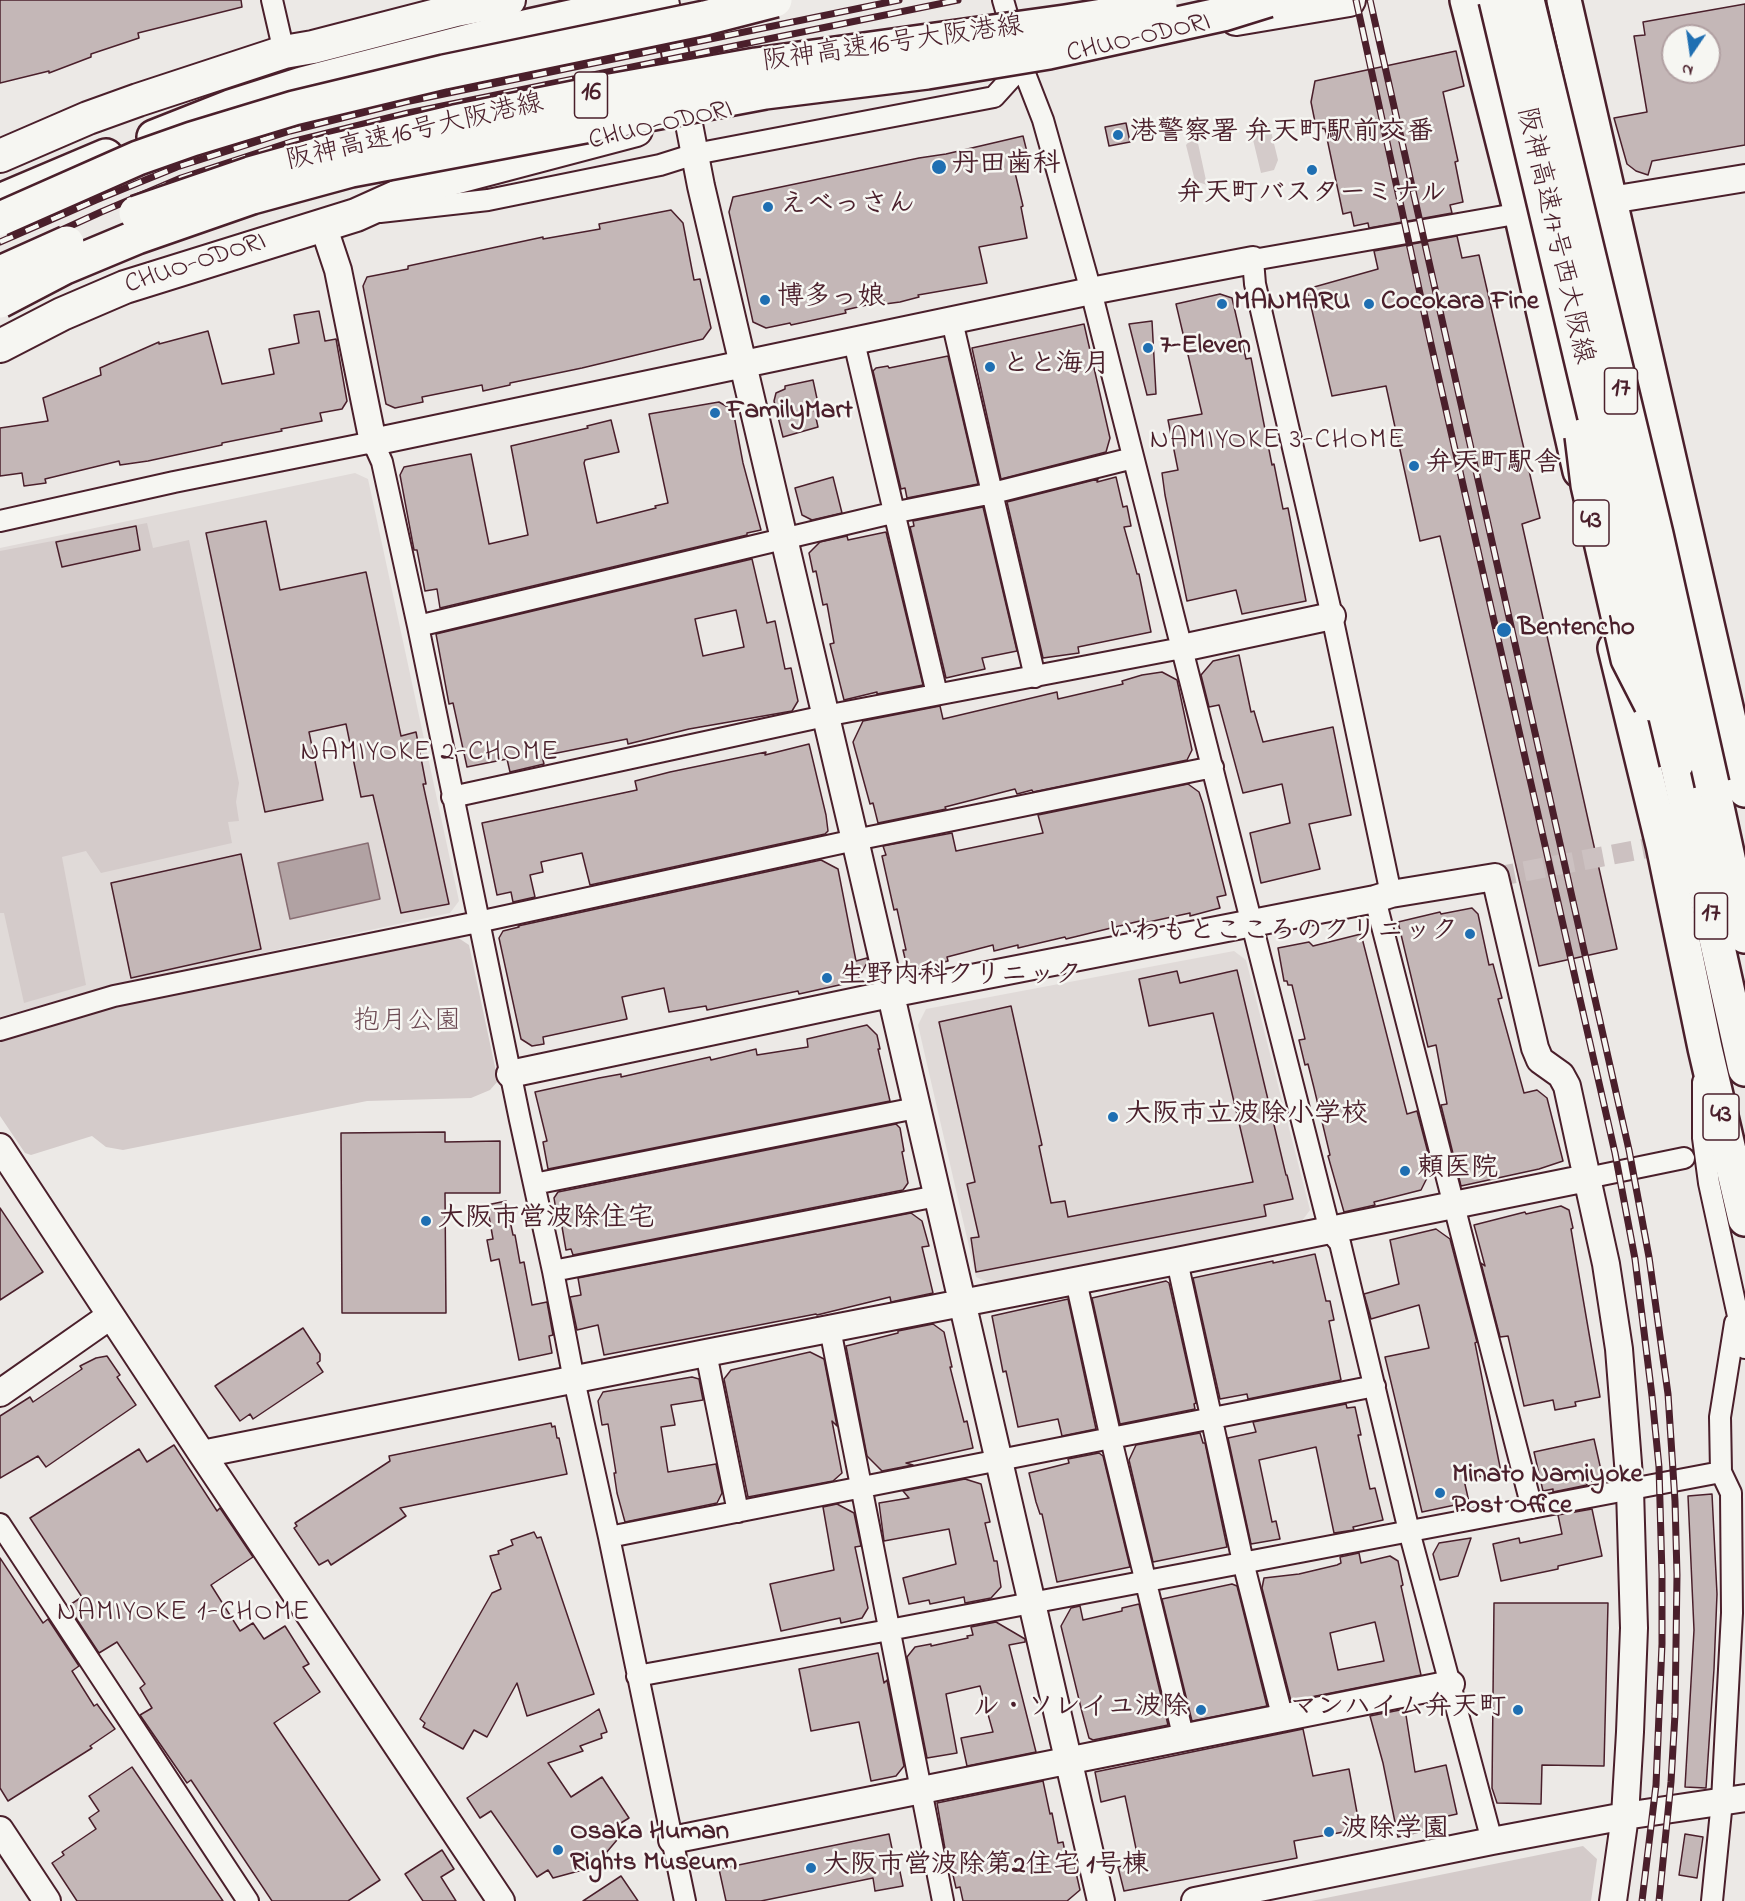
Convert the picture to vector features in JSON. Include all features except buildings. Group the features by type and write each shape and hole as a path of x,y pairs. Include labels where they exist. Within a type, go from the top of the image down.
{"highway":[{"path":"0,201 230,107 520,28 648,0"},
{"name":"阪神高速16号大阪港線","path":"0,219 138,158 283,111 444,72 662,27 775,0"},
{"name":"阪神高速16号大阪港線","path":"0,273 127,217 186,195 328,152 455,122 756,65 1065,22 1203,0"},
{"path":"0,301 65,267 137,237 252,197 351,170 765,92 927,72 1049,52 1223,14 1268,0"},
{"name":"43","path":"1467,0 1521,213 1588,505 1609,624 1663,845 1705,1048 1745,1219"},
{"name":"阪神高速17号西大阪線","path":"1496,0 1568,300 1588,485 1625,647 1628,659 1647,695 1677,763 1745,1069"},
{"name":"阪神高速17号西大阪線","path":"1527,0 1658,545 1745,936"},
{"path":"1564,0 1745,790"},
{"path":"1586,93 1561,99 1542,112 1530,143 1534,190 1595,449 1635,639 1634,722"}],"main road":[{"path":"0,156 138,100 284,52 313,47 456,10 509,0"},
{"name":"CHUO-ODORI","path":"0,346 62,314 125,286 356,215 416,188 687,117 970,76 1219,22 1349,0"}],"street":[{"path":"272,0 284,52"},
{"path":"665,0 700,186 855,840 1101,1901"},
{"path":"1003,0 1022,66 1042,120 1091,291 1330,1231 1340,1243 1408,1531 1492,1841"},
{"path":"356,215 488,200 660,165 695,154 994,97 1022,66"},
{"path":"1611,200 1745,178"},
{"path":"0,521 174,482 1091,291 1521,213"},
{"path":"322,225 338,270 373,442 382,462 418,626 478,922 685,1901"},
{"path":"1253,260 1255,284 1332,616 1383,897 1453,1205 1532,1508"},
{"path":"952,321 1035,677"},
{"path":"854,342 892,513 937,694"},
{"path":"418,626 892,513 993,493 1133,458"},
{"path":"452,797 825,716 1035,677 1332,616"},
{"path":"0,1030 114,996 478,922 855,840 1213,767"},
{"path":"510,1074 890,994 1495,876 1535,1048 1540,1060 1562,1076 1568,1086 1606,1264 1619,1349 1630,1489 1634,1628 1625,1816 1613,1901"},
{"path":"1705,1048 1702,1102 1708,1183 1745,1348"},
{"path":"534,1184 916,1108"},
{"path":"0,1147 110,1316 501,1901"},
{"path":"202,1454 1177,1262 1684,1158"},
{"path":"553,1271 937,1196"},
{"path":"1177,1262 1243,1562 1283,1719"},
{"path":"1076,1281 1111,1439 1184,1739"},
{"path":"1712,1901 1733,1799 1732,1623 1738,1539 1731,1493 1721,1472 1720,1417 1737,1313"},
{"path":"0,1393 110,1316"},
{"path":"830,1329 943,1901"},
{"path":"706,1353 738,1512"},
{"path":"609,1537 1375,1386"},
{"path":"637,1676 1721,1472"},
{"path":"0,1524 249,1901"},
{"path":"672,1840 1451,1684"},
{"path":"1195,1901 1492,1841 1733,1799"},
{"path":"0,1830 47,1901"}],"shaded area":[{"path":"355,473 368,479 459,901 450,913 112,985 0,1017 0,548"},
{"path":"368,843 380,899 290,919 278,863"},
{"name":"大阪市立波除小学校","path":"1234,951 1246,960 1310,1210 1302,1221 989,1283 976,1277 918,1025 926,1009"}],"green space":[{"path":"1260,120 1269,123 1278,160 1274,170 1261,173 1249,123"},
{"path":"1196,134 1207,185 1195,181 1186,145"},
{"path":"147,523 153,548 189,540 239,783 236,802 239,821 228,822 232,843 101,873 86,851 62,857 86,985 24,1003 4,913 0,913 0,551"},
{"name":"抱月公園","path":"457,937 469,945 498,1081 490,1090 471,1098 367,1101 123,1150 106,1147 92,1136 31,1155 25,1153 0,1116 0,1040 115,1004"},
{"path":"1583,1846 1597,1859 1591,1901 1311,1901"}],"tunnel":[{"path":"1495,877 1663,845"}],"railway":[{"path":"0,242 177,167 290,131 405,102 899,0"},
{"path":"0,258 181,178 291,142 408,113 958,0"},
{"path":"1356,0 1431,344 1615,1153 1635,1259 1659,1467 1662,1575 1662,1644 1656,1785 1642,1901"},
{"path":"1370,0 1629,1150 1649,1257 1668,1394 1677,1575 1675,1714 1671,1782 1659,1901"}],"place":[{"name":"港警察署 弁天町駅前交番","path":"1118,135"},
{"name":"丹田歯科","path":"939,167"},
{"name":"弁天町バスターミナル","path":"1312,170"},
{"name":"えべっさん","path":"768,207"},
{"name":"博多っ娘","path":"765,300"},
{"name":"MANMARU","path":"1222,304"},
{"name":"Cocokara Fine","path":"1369,304"},
{"name":"7-Eleven","path":"1148,348"},
{"name":"とと海月","path":"990,367"},
{"name":"FamilyMart","path":"715,413"},
{"name":"弁天町駅舎","path":"1414,466"},
{"name":"Bentencho","path":"1504,630"},
{"name":"いわもとこころのクリニック","path":"1470,934"},
{"name":"生野内科クリニック","path":"827,978"},
{"name":"大阪市立波除小学校","path":"1113,1117"},
{"name":"頼医院","path":"1405,1171"},
{"name":"大阪市営波除住宅","path":"426,1221"},
{"name":"Minato Namiyoke Post Office","path":"1440,1493"},
{"name":"ル・ソレイユ波除","path":"1201,1710"},
{"name":"マンハイム弁天町","path":"1518,1710"},
{"name":"波除学園","path":"1329,1832"},
{"name":"Osaka Human Rights Museum","path":"558,1850"},
{"name":"大阪市営波除第2住宅 1号棟","path":"811,1868"}],"district":[{"name":"NAMIYOKE 3-CHOME","path":"1278,442"},
{"name":"NAMIYOKE 2-CHOME","path":"430,754"},
{"name":"NAMIYOKE 1-CHOME","path":"184,1614"}]}
